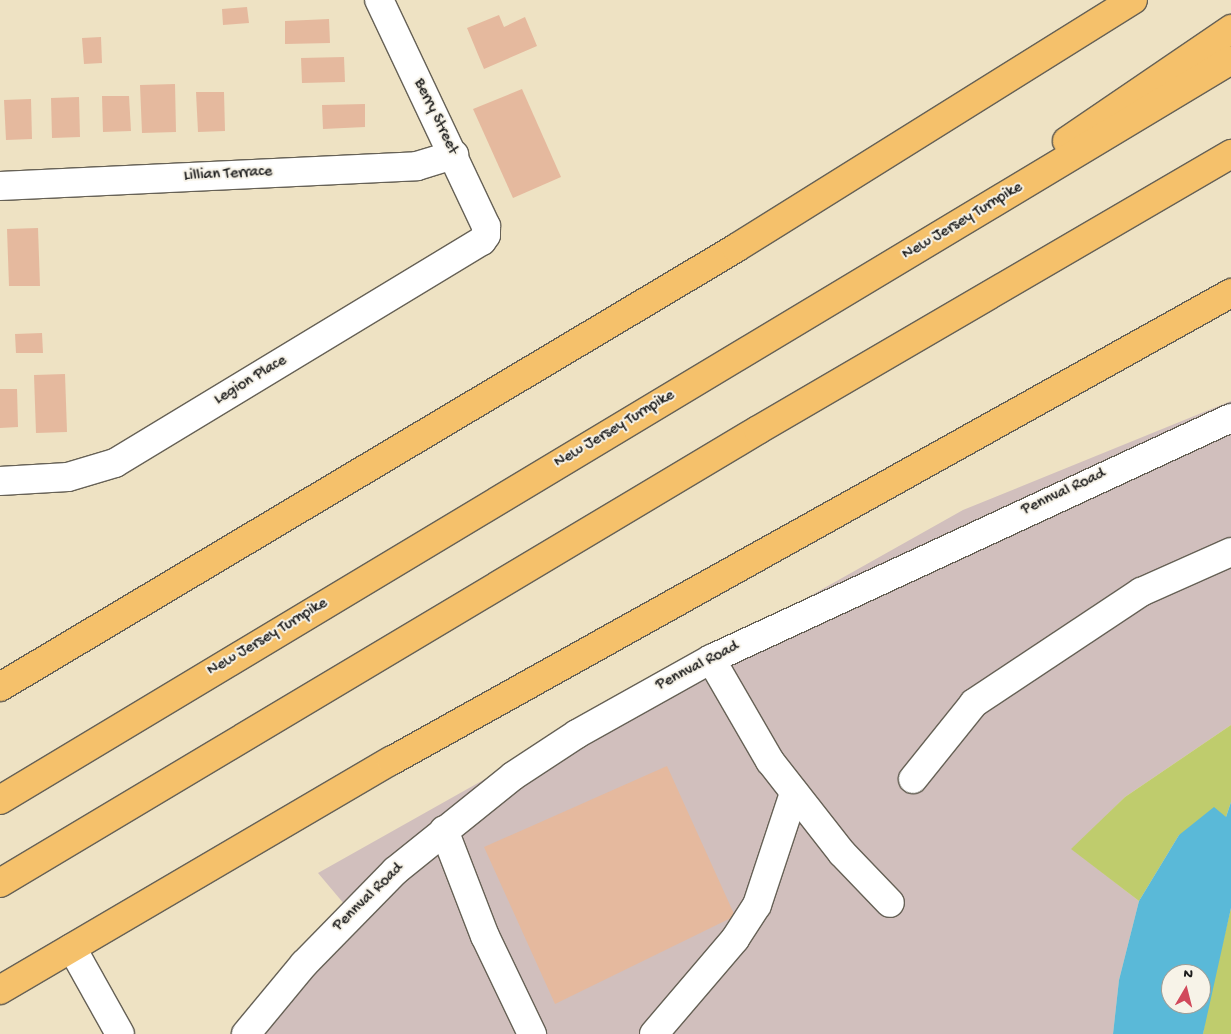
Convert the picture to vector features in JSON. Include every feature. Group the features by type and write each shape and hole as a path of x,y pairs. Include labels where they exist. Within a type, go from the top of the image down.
{"highway":[{"path":"0,687 736,248 1133,0"},
{"path":"868,279 1231,29"},
{"name":"New Jersey Turnpike","path":"0,800 1231,60"},
{"path":"0,882 758,430 1231,154"},
{"path":"0,990 579,655 1231,293"}],"street":[{"name":"Berry Street","path":"379,0 454,155 486,226 486,235"},
{"name":"Lillian Terrace","path":"0,186 416,166 454,155"},
{"name":"Legion Place","path":"0,481 68,477 115,463 482,241 486,235"},
{"name":"Pennval Road","path":"246,1034 348,917 444,830 513,776 577,734 711,659 1231,418"},
{"path":"914,779 974,703 1141,592 1231,552"},
{"path":"711,659 765,753 842,853 890,903"},
{"path":"654,1034 736,939 757,906 794,792"},
{"path":"444,830 485,936 532,1034"},
{"path":"72,948 120,1034"}],"shaded area":[{"path":"1231,401 1231,725 1125,797 1072,849 1139,901 1119,980 1113,1034 249,1034 345,905 318,873 963,510"}],"green space":[{"path":"1231,725 1231,802 1226,817 1179,835 1139,901 1071,849 1125,797"},
{"path":"1231,908 1231,1034 1203,1034 1206,1014 1211,1014 1211,991"}],"water":[{"path":"1231,802 1231,908 1211,998 1211,964 1161,964 1161,1014 1207,1014 1203,1034 1113,1034 1119,980 1139,901 1179,835 1214,807 1226,817"}],"building":[{"path":"247,7 249,23 223,25 222,9"},
{"path":"499,15 504,27 525,17 537,46 484,69 467,28"},
{"path":"329,19 330,43 285,44 285,21"},
{"path":"101,37 102,63 84,64 82,38"},
{"path":"344,57 345,82 302,83 301,58"},
{"path":"175,84 176,132 142,133 140,85"},
{"path":"522,89 561,177 513,198 473,109"},
{"path":"196,92 224,92 225,131 198,132"},
{"path":"102,96 129,96 131,131 103,132"},
{"path":"79,97 80,137 52,138 51,98"},
{"path":"31,99 32,139 6,140 4,100"},
{"path":"365,104 365,127 323,129 322,105"},
{"path":"38,228 40,286 9,286 7,229"},
{"path":"42,333 43,353 16,353 15,334"},
{"path":"65,374 67,432 36,433 34,375"},
{"path":"0,389 17,389 18,427 0,428"},
{"path":"667,766 735,916 555,1004 484,847"}]}
